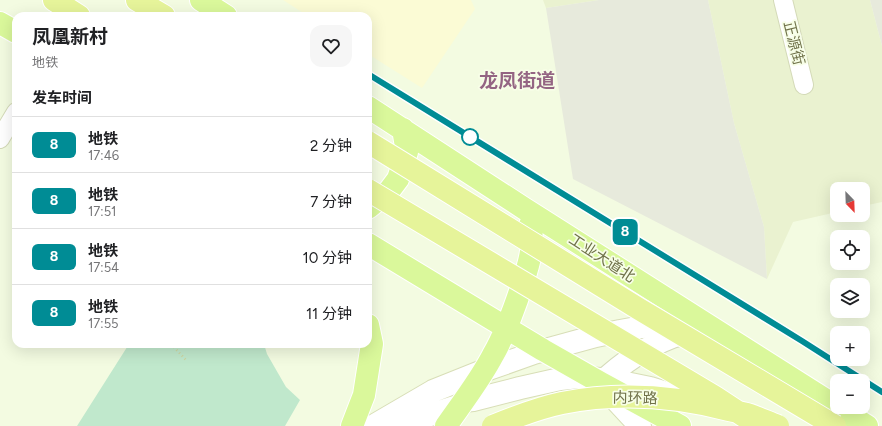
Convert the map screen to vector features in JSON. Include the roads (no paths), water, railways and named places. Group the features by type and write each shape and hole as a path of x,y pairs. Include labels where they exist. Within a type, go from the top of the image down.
{"highway":[{"path":"54,0 73,12"},
{"path":"137,0 157,12"},
{"path":"372,144 632,305 835,426"},
{"path":"372,192 555,303 715,397 759,426"},
{"name":"内环路","path":"493,426 522,414 562,403 595,398 619,397 675,400 702,404 752,416 778,426"}],"main road":[{"path":"201,0 220,12"},
{"path":"0,22 12,30"},
{"name":"工业大道北","path":"372,110 525,209 830,403"},
{"path":"372,205 389,191 398,179 407,152 403,129"},
{"path":"456,412 493,355 506,328 518,297 528,267 531,252 532,231 525,209"},
{"path":"372,246 543,350 600,380 680,426"},
{"path":"373,426 433,391 483,371 543,350 596,336 642,327 680,324 709,326"},
{"path":"600,380 634,356 654,345 672,337 709,326"},
{"path":"352,426 364,395 371,348"},
{"path":"456,412 473,400 560,378 578,377 611,380 650,388 682,398 746,426"},
{"path":"600,380 640,426"},
{"path":"396,426 461,405 456,412"},
{"name":"工业大道北","path":"848,414 867,426"}],"lane":[{"name":"正源街","path":"783,0 804,85"},
{"path":"0,139 12,119"}],"metro line":[{"name":"8","path":"372,76 802,341 882,392"}],"district":[{"name":"龙凤街道","path":"517,80"}]}
